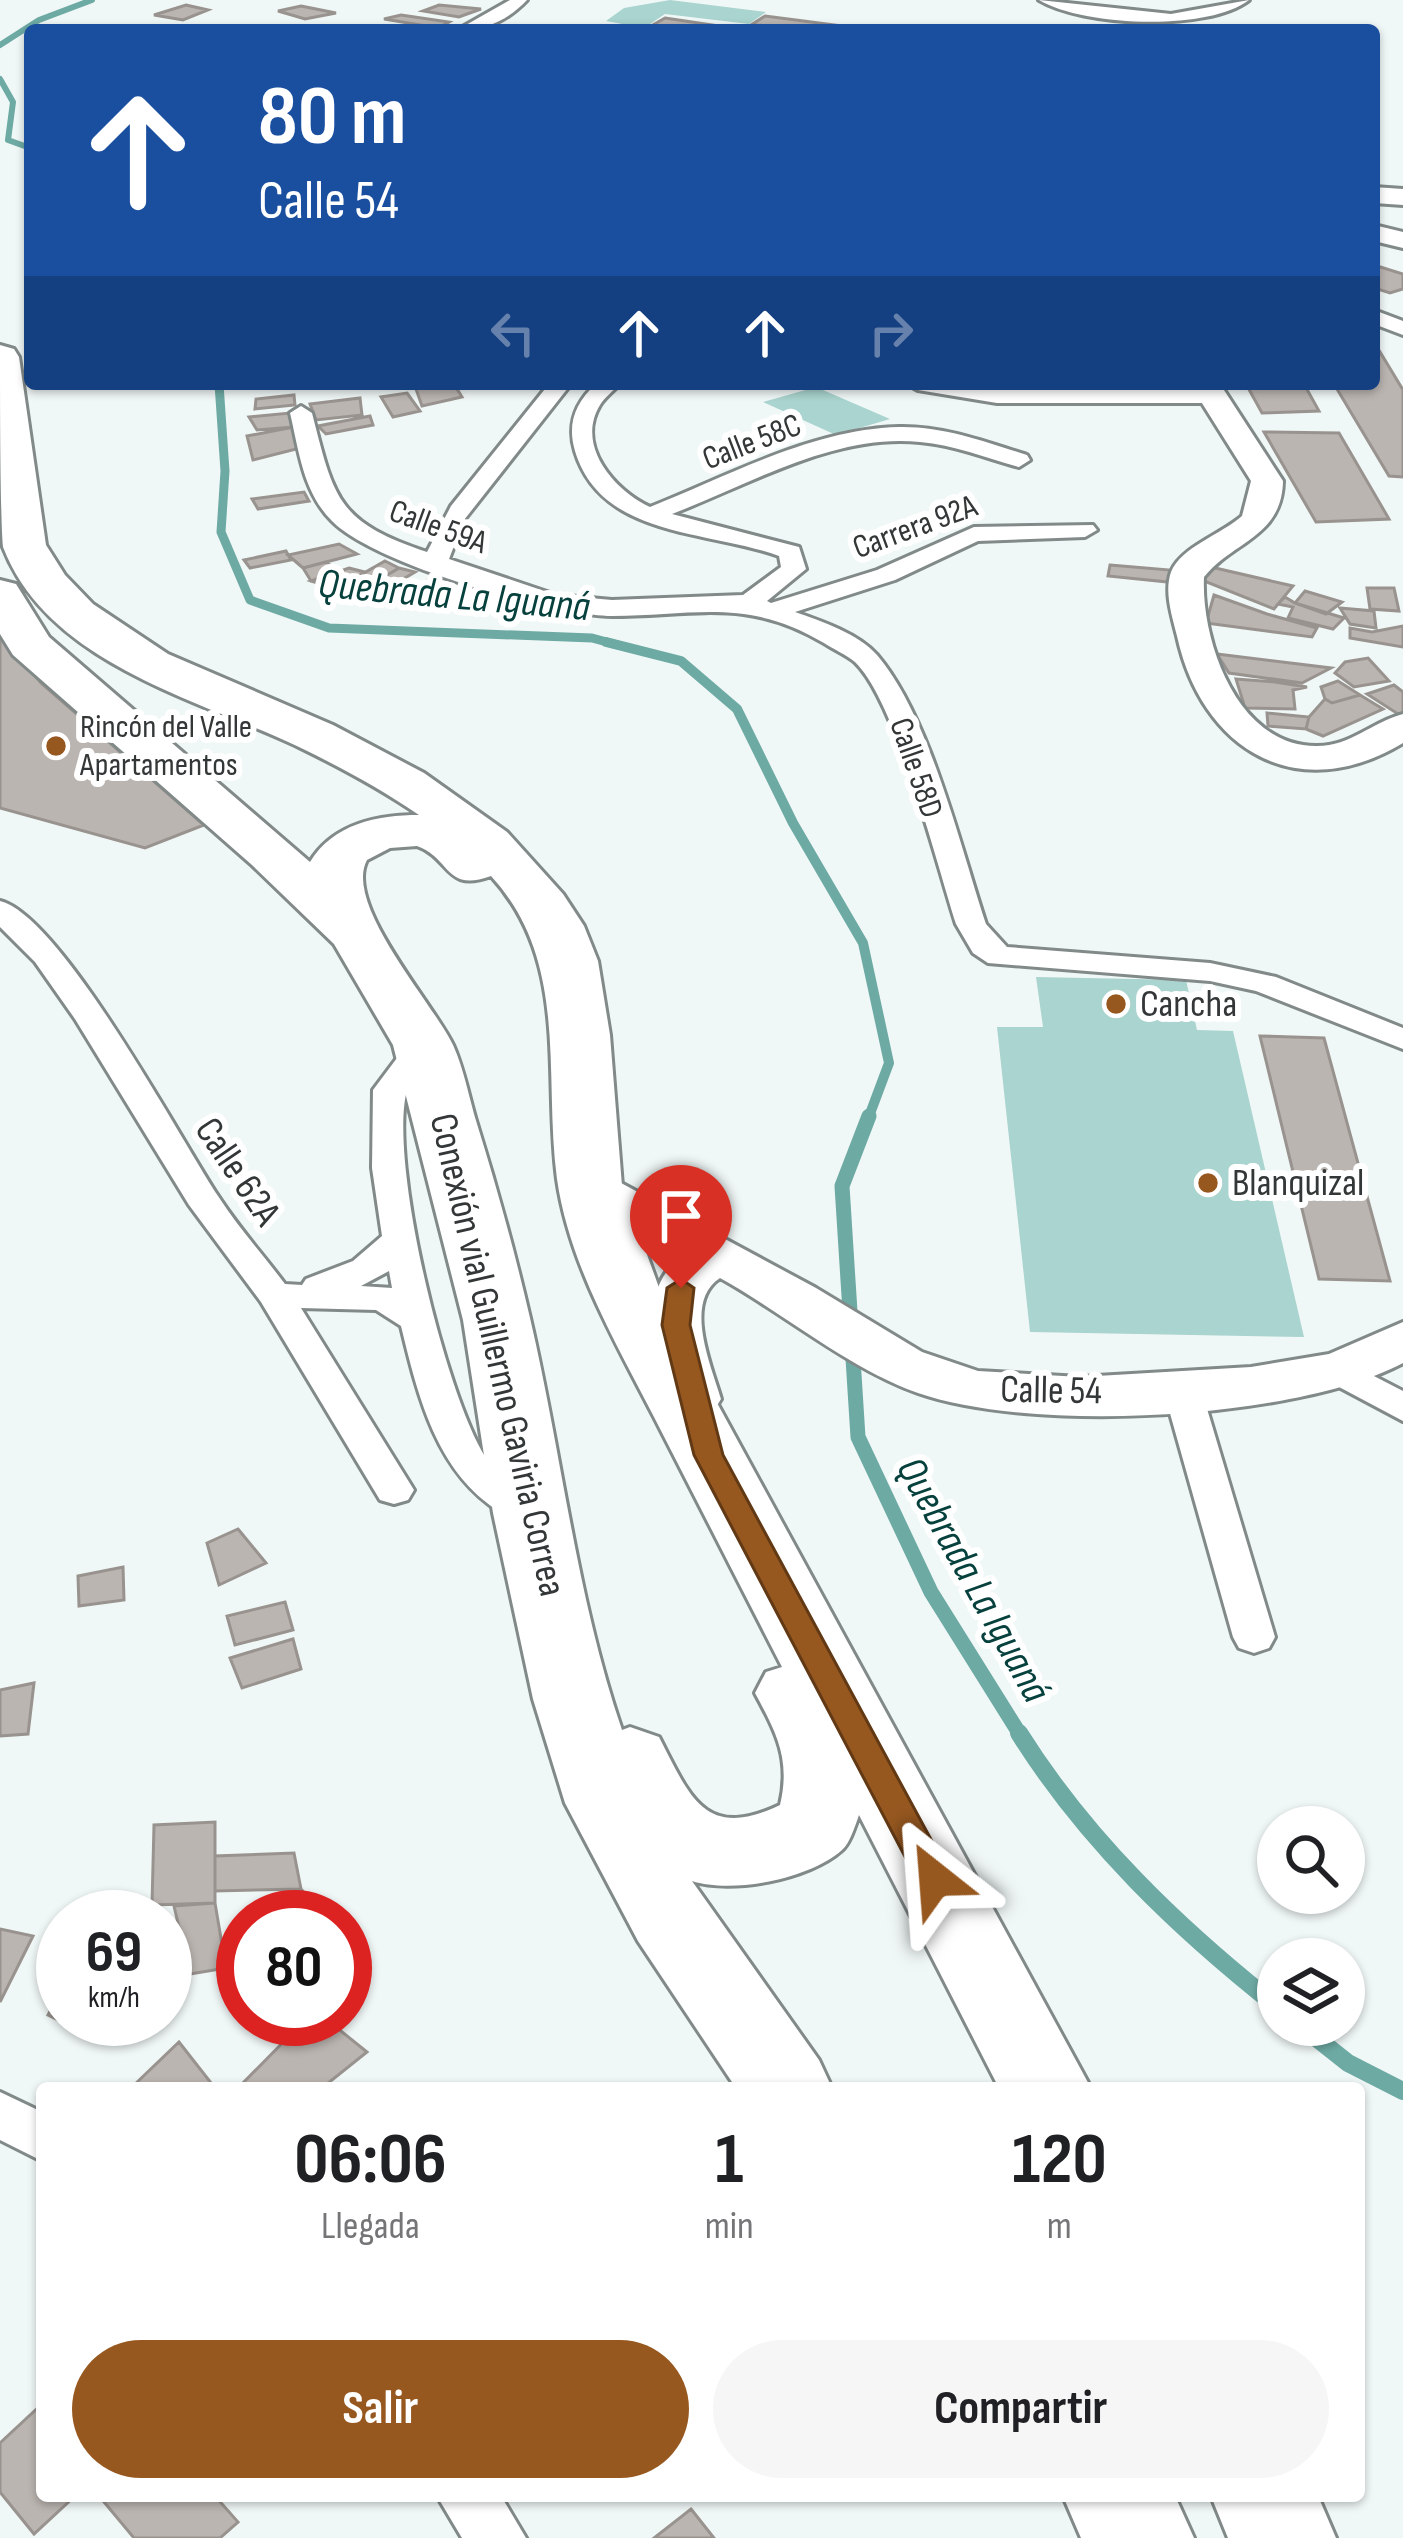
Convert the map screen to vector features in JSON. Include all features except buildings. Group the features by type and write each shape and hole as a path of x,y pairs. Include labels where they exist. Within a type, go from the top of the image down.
{"highway":[{"path":"0,357 18,519 37,573 92,628 431,799 499,850 537,895 557,928 578,997 582,1121 590,1186 635,1315 1043,2082"},
{"name":"Conexión vial Guillermo Gaviria Correa","path":"0,594 30,645 271,854 356,935 423,1046 461,1173 496,1319 530,1513 572,1699 606,1803 668,1916 783,2082"},
{"path":"356,935 336,886 336,860 348,846 376,834 442,835 478,874 537,895"},
{"path":"554,1606 592,1665 643,1790 680,1840 714,1855 769,1851 814,1826 828,1788 823,1741 781,1672 758,1544"},
{"path":"1118,2502 1142,2538"},
{"path":"1265,2502 1284,2538"}],"street":[{"path":"480,24 502,15 519,0"},
{"path":"1048,0 1163,18 1233,5"},
{"path":"435,564 444,532 462,501 496,470 526,423 555,390"},
{"name":"Calle 58C","path":"602,390 590,400 584,443 595,477 608,494 650,515 770,542 790,552 794,568 760,607"},
{"path":"954,390 997,397 1209,390 1268,481 1266,509 1258,522 1201,559 1187,577 1204,677 1212,691 1240,728 1288,754 1347,754 1403,727"},
{"name":"Calle 59A","path":"302,413 320,489 340,516 373,542 553,602 612,608 700,601 760,607"},
{"name":"Calle 58C","path":"650,515 823,450 887,434 920,435 1019,460"},
{"name":"Carrera 92A","path":"760,607 886,575 974,534 1085,530"},
{"name":"Calle 58D","path":"760,607 818,628 866,658 904,722 971,924 984,946 1018,961 1210,972 1265,984 1403,1039"},
{"name":"Calle 62A","path":"0,910 46,955 206,1205 274,1296 394,1490"},
{"path":"423,1046 390,1088 391,1165 419,1320 446,1419 476,1474 530,1513"},
{"name":"Calle 54","path":"590,1186 886,1355 940,1381 1010,1395 1183,1392 1336,1370 1403,1339"},
{"path":"274,1296 362,1274 386,1258 401,1236"},
{"path":"709,1455 676,1325 681,1288 694,1270 724,1259"},
{"path":"274,1296 384,1298 419,1320"},
{"path":"1336,1370 1403,1408"},
{"path":"1183,1392 1254,1637"},
{"path":"0,2114 36,2135"},
{"path":"470,2502 498,2538"}],"shaded area":[{"path":"670,0 766,12 749,24 665,14 650,24 606,21 624,8"},
{"path":"823,390 890,419 836,435 763,402"},
{"name":"Blanquizal","path":"1036,977 1186,980 1197,1030 1233,1031 1304,1337 1030,1332 997,1027 1043,1027"}],"waterway":[{"name":"Quebrada La Iguaná","path":"33,24 92,0"},
{"name":"Quebrada La Iguaná","path":"0,45 24,30"},
{"name":"Quebrada La Iguaná","path":"0,79 13,102 8,140 24,146"},
{"name":"Quebrada La Iguaná","path":"219,390 225,471 221,532 250,600 329,628 592,638 618,645"},
{"name":"Quebrada La Iguaná","path":"606,642 681,661 737,709 793,823 863,943 889,1063 868,1119"},
{"name":"Quebrada La Iguaná","path":"869,1116 842,1186 858,1437 931,1592 1021,1736"},
{"name":"Quebrada La Iguaná","path":"1021,1736 1074,1810 1136,1881 1257,1989"},
{"name":"Quebrada La Iguaná","path":"1327,2046 1348,2063 1403,2091"}],"place":[{"name":"Rincón del Valle Apartamentos","path":"56,746"},
{"name":"Cancha","path":"1116,1004"},
{"name":"Blanquizal","path":"1208,1183"}],"route":[{"path":"681,1288 676,1325 709,1455 935,1879"}]}
